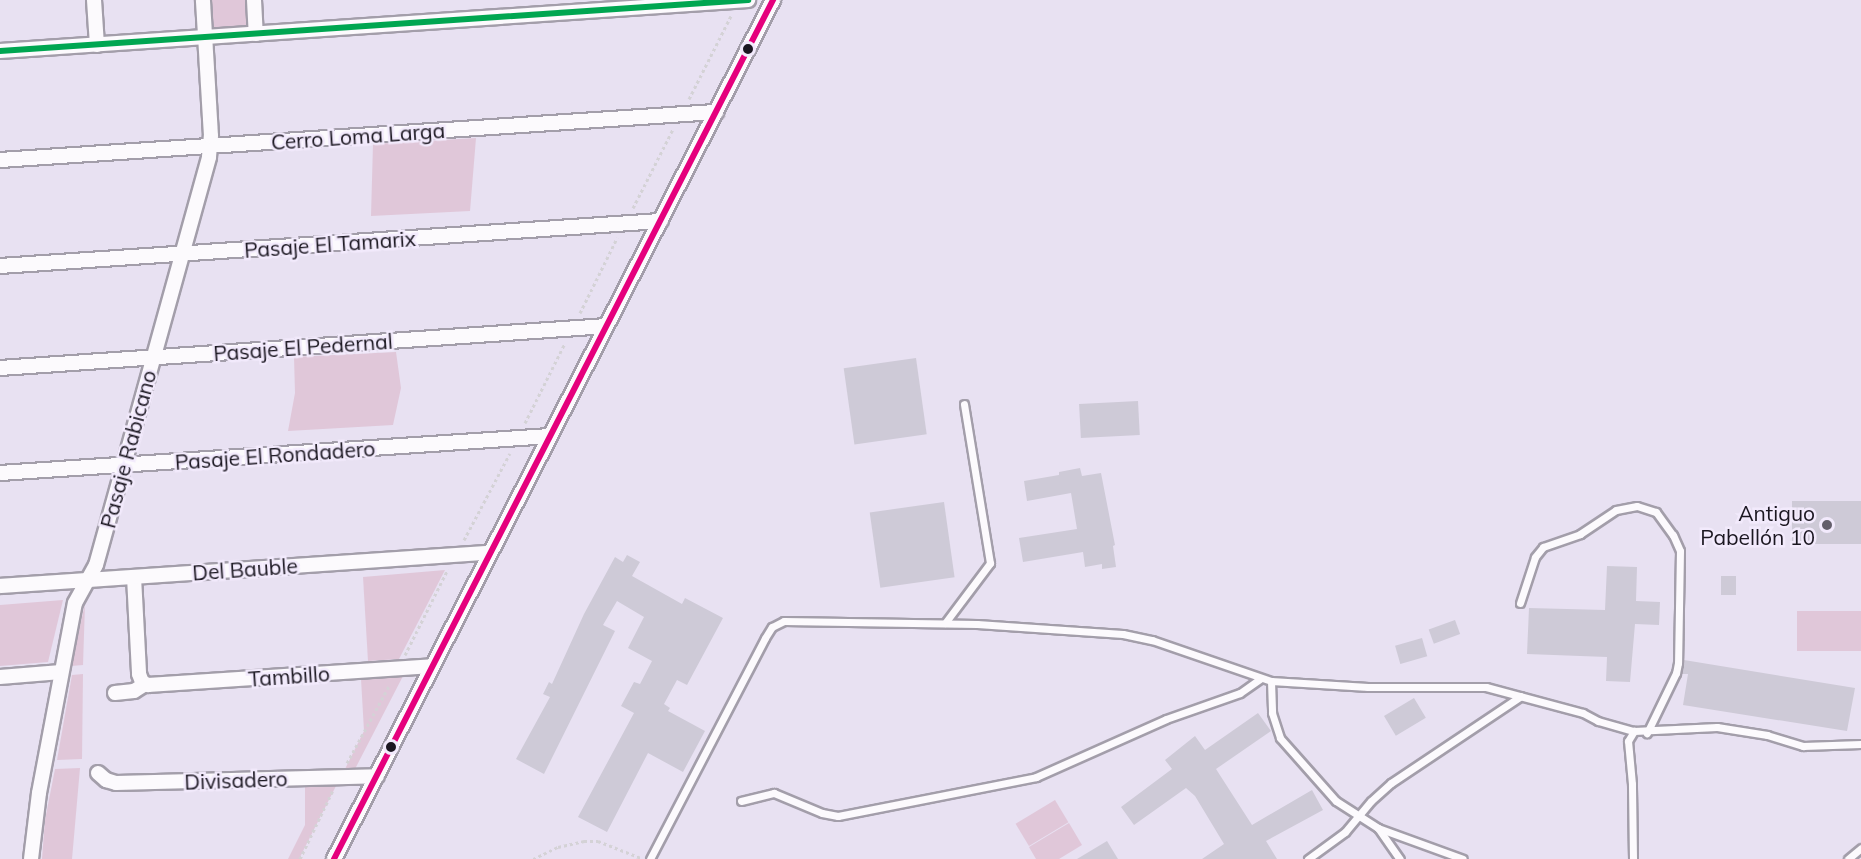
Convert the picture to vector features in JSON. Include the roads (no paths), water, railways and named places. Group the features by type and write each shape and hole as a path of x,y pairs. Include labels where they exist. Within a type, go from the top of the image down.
{"street":[{"path":"94,0 97,45"},
{"name":"Pasaje Rabicano","path":"31,859 39,792 75,603 96,565 211,146 203,0"},
{"path":"254,0 256,34"},
{"path":"0,51 748,0"},
{"path":"334,859 773,0"},
{"name":"Cerro Loma Larga","path":"0,160 716,112"},
{"name":"Pasaje El Tamarix","path":"0,266 660,221"},
{"name":"Pasaje El Pedernal","path":"0,368 606,326"},
{"name":"Pasaje El Rondadero","path":"0,473 550,436"},
{"name":"Del Bauble","path":"0,586 490,553"},
{"path":"134,577 140,674 145,684"},
{"name":"Tambillo","path":"115,693 134,691 145,684 432,666"},
{"path":"0,677 61,672"},
{"name":"Divisadero","path":"98,773 106,780 116,783 376,776"}],"lane":[{"path":"945,623 990,563 964,404"},
{"path":"1520,603 1535,557 1543,547 1580,534 1616,510 1637,506 1656,512 1673,535 1680,551 1678,663 1676,673 1647,732"},
{"path":"650,859 757,651 778,622 945,623 1123,634 1152,640 1271,681 1368,687 1476,686 1521,696 1634,731 1717,727 1767,735 1803,746 1861,744"},
{"path":"741,801 774,793 822,813 838,816 1036,777 1166,719 1240,693 1260,679"},
{"path":"1271,681 1272,714 1280,738 1328,793 1359,818 1378,828 1463,859"},
{"path":"1308,859 1345,832 1371,801 1391,783 1521,696"},
{"path":"1633,859 1628,738 1634,731"},
{"path":"1378,828 1400,859"},
{"path":"1848,859 1861,848"}],"place":[{"name":"Antiguo Pabellón 10","path":"1827,525"}]}
